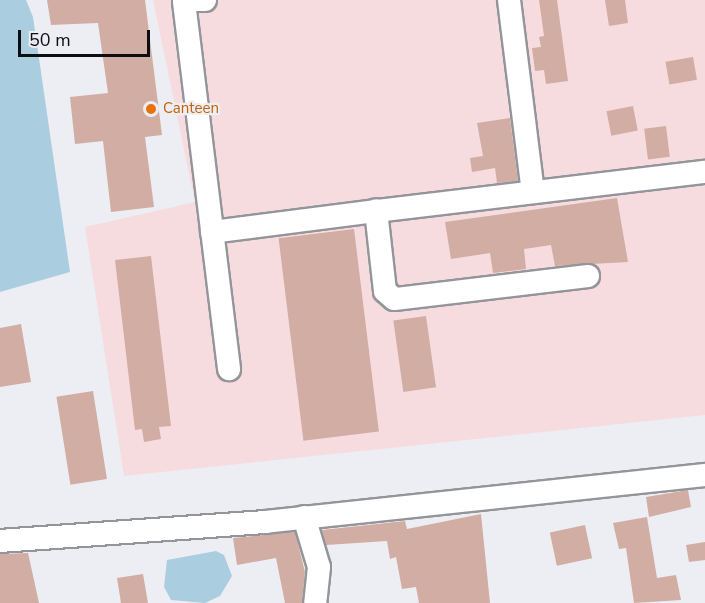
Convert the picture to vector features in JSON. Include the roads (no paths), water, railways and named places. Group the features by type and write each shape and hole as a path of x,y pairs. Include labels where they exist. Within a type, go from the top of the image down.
{"street":[{"path":"509,0 533,192"},
{"path":"191,1 212,232 229,369"},
{"path":"212,232 705,172"},
{"path":"376,211 385,291 394,299 588,276"},
{"path":"0,541 304,518 705,475"},
{"path":"304,518 319,567 315,603"}],"water":[{"path":"0,0 26,0 33,17 70,272 0,292"},
{"path":"216,551 224,555 232,576 220,596 205,603 171,600 164,587 167,560"}],"place":[{"name":"Canteen","path":"151,109"}]}
